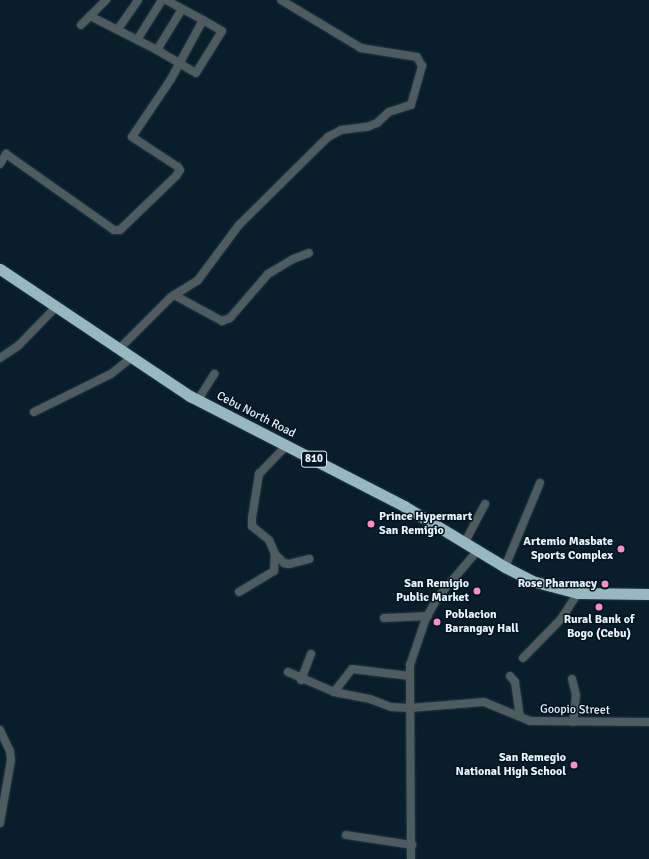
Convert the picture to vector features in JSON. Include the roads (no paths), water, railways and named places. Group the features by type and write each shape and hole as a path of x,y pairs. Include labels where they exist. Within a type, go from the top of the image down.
{"highway":[{"name":"Cebu North Road","path":"0,269 132,358 198,400 404,506 505,567 532,581 578,593 649,594"}],"street":[{"path":"81,25 106,0"},
{"path":"118,29 138,0"},
{"path":"137,40 162,0"},
{"path":"90,16 179,61 196,73 222,31 166,0"},
{"path":"119,349 174,295 198,280 239,225 328,137 341,130 367,127 377,123 389,112 411,105 422,66 417,57 361,48 280,0"},
{"path":"157,50 182,9"},
{"path":"0,164 6,154 108,227 120,230 180,170 132,137 170,79 203,20"},
{"path":"174,295 222,321 230,318 268,274 293,259 309,254"},
{"path":"0,358 19,345 56,307"},
{"path":"34,412 111,374 132,358"},
{"path":"198,400 214,374"},
{"path":"287,445 259,474 254,498 252,526 269,540 275,554 284,563 289,564 309,559"},
{"path":"505,567 540,483"},
{"path":"465,542 485,504"},
{"path":"412,859 410,665 428,616 438,597 478,550"},
{"path":"239,592 274,571 275,554"},
{"path":"523,658 562,619 578,593"},
{"path":"384,618 428,616"},
{"path":"301,680 311,654"},
{"path":"334,692 352,669 410,676"},
{"name":"Goopio Street","path":"288,672 301,680 334,692 370,699 391,707 410,708 484,702 530,721 649,722"},
{"path":"510,676 515,682 520,716"},
{"path":"572,679 576,695 573,722"},
{"path":"0,730 10,751 11,760 1,819"},
{"path":"346,835 412,845"}],"place":[{"name":"Prince Hypermart San Remigio","path":"371,524"},
{"name":"Artemio Masbate Sports Complex","path":"621,549"},
{"name":"Rose Pharmacy","path":"605,584"},
{"name":"San Remigio Public Market","path":"477,591"},
{"name":"Rural Bank of Bogo (Cebu)","path":"599,607"},
{"name":"Poblacion Barangay Hall","path":"437,622"},
{"name":"San Remegio National High School","path":"574,765"}]}
